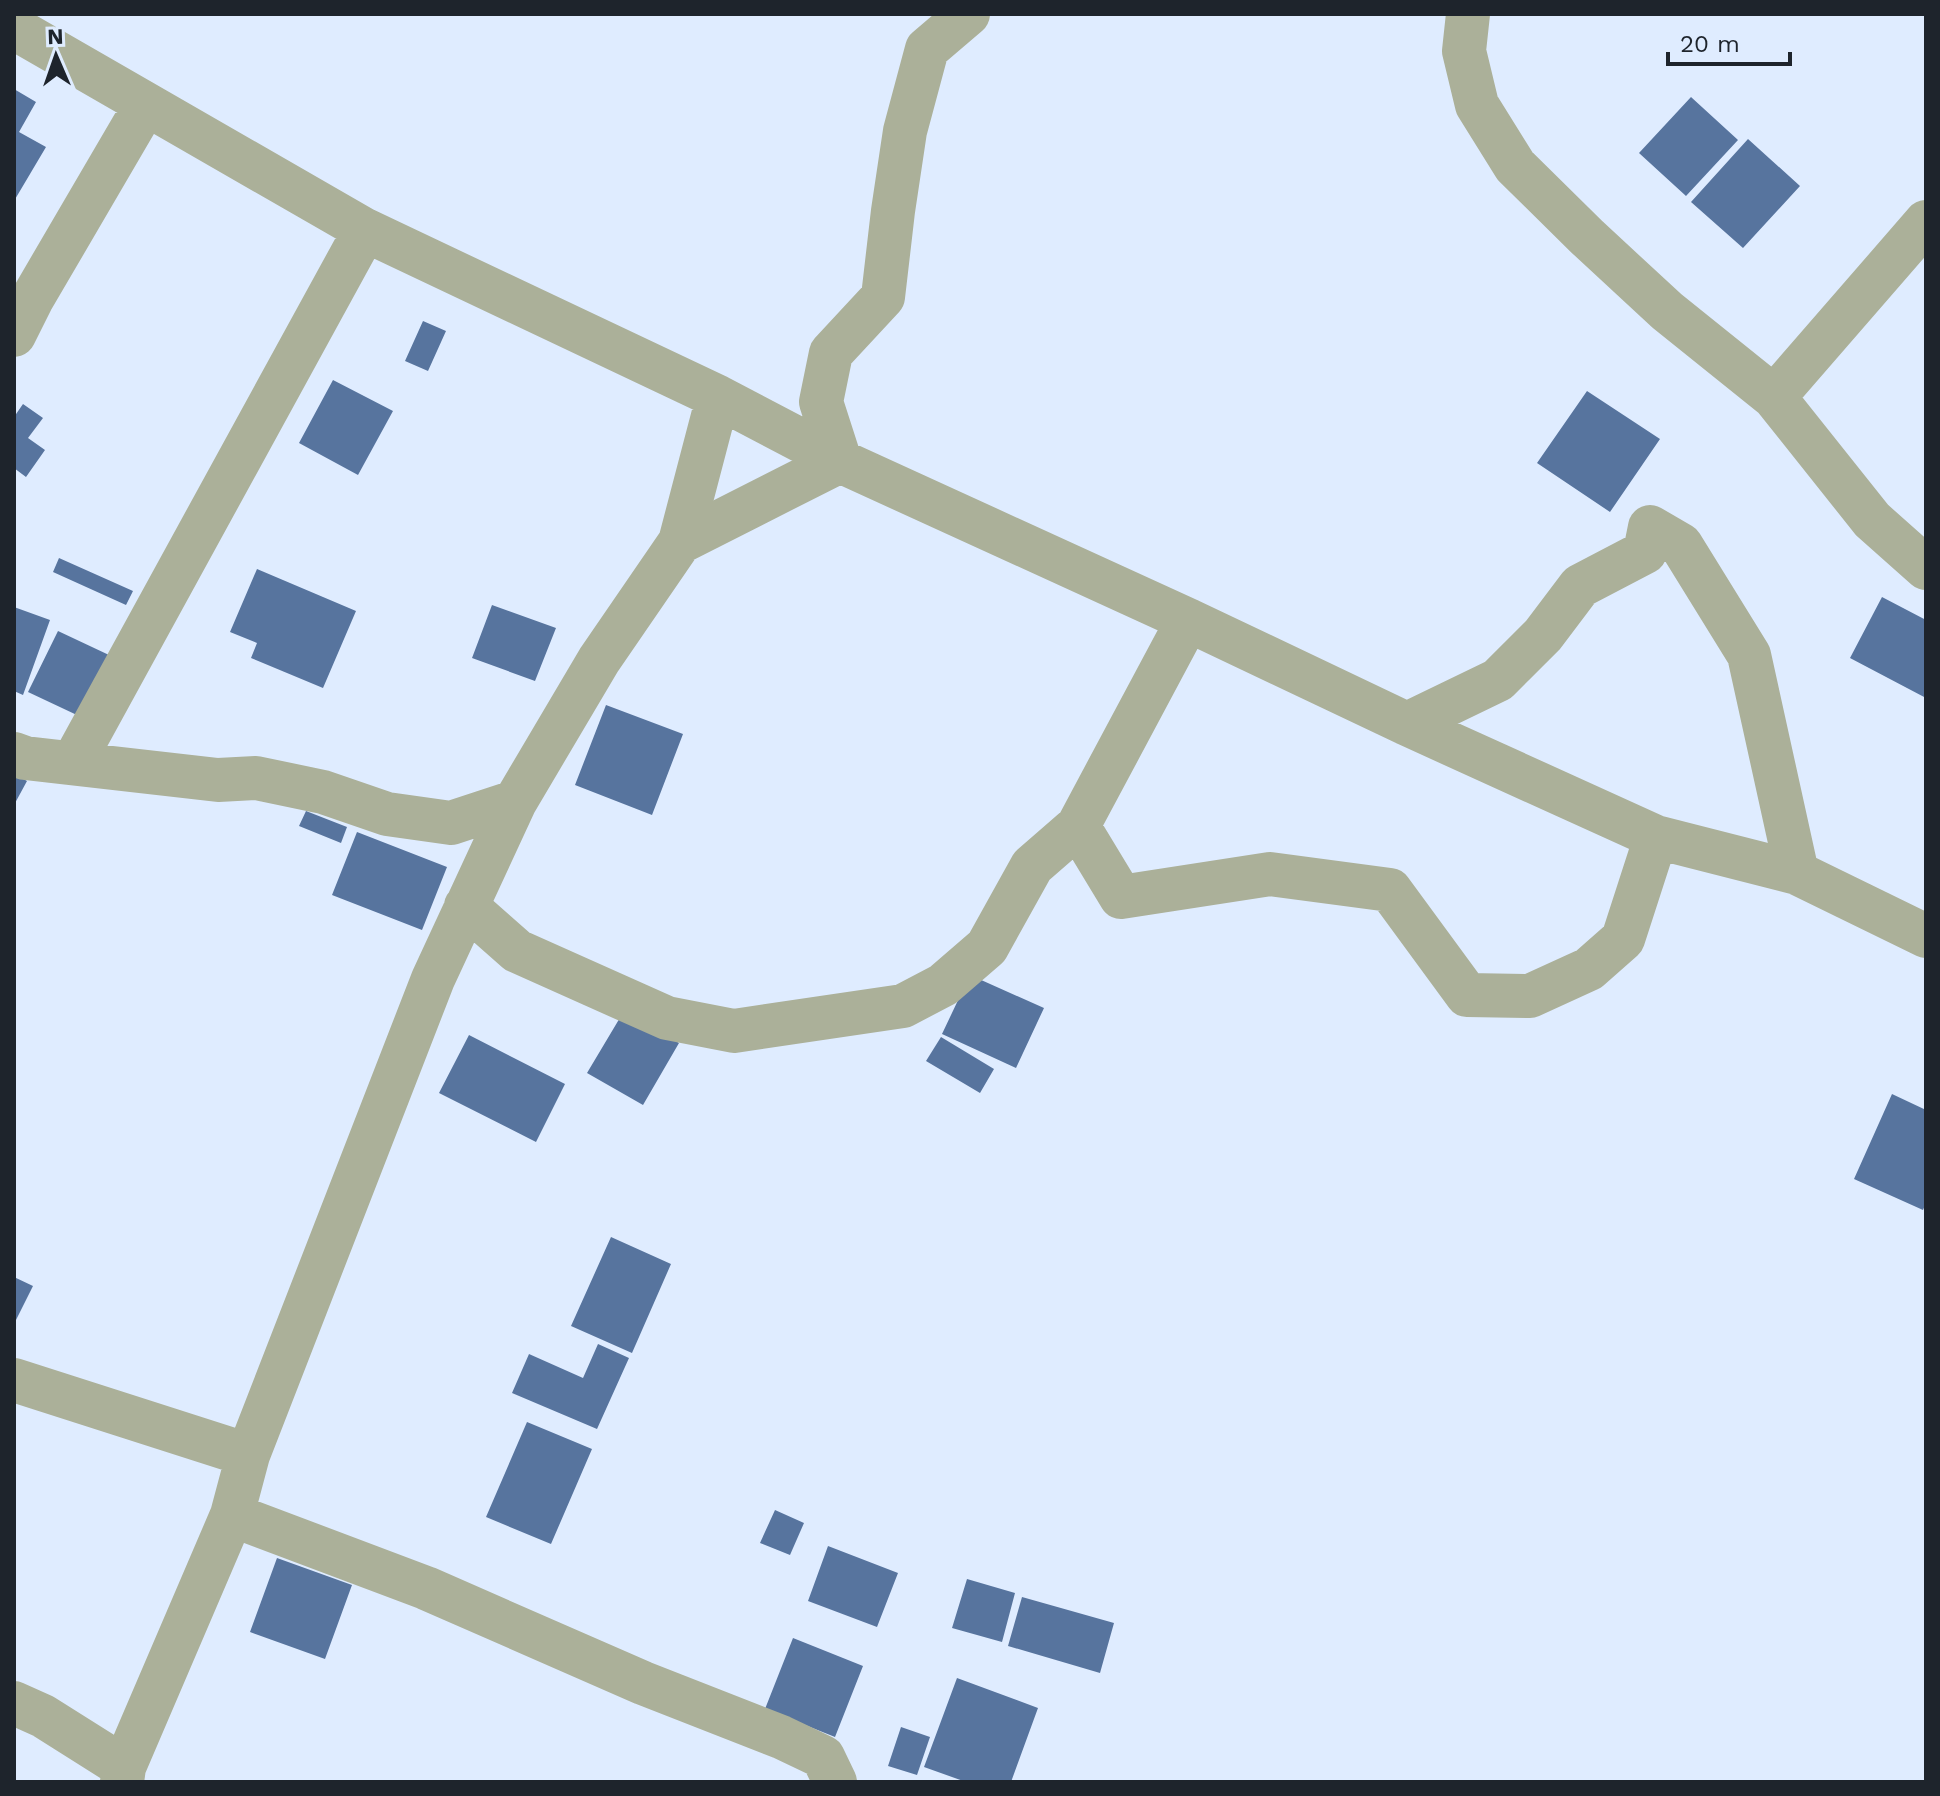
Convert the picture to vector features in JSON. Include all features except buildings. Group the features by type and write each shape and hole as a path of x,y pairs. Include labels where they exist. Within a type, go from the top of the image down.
{"street":[{"path":"840,461 821,402 831,353 883,297 905,131 927,49 968,14"},
{"path":"1468,14 1464,51 1477,105 1515,166 1667,311 1774,397 1872,520 1926,568"},
{"path":"14,28 365,230 718,397 840,461 1656,837 1797,873 1926,936"},
{"path":"14,335 146,104"},
{"path":"1774,397 1926,222"},
{"path":"73,763 365,230"},
{"path":"14,1703 43,1716 123,1774 232,1515 248,1455 433,979 515,802 599,660 680,542 718,397"},
{"path":"680,542 840,461"},
{"path":"1407,724 1498,680 1543,635 1580,586 1645,552 1650,527 1681,545 1749,655 1797,873"},
{"path":"466,906 517,951 667,1018 734,1031 903,1006 943,985 987,947 1032,866 1078,826 1188,620"},
{"path":"14,754 25,758 218,780 256,778 323,792 387,814 451,823 515,802"},
{"path":"1078,826 1121,897 1270,874 1390,890 1467,995 1514,996 1530,996 1589,969 1623,939 1656,837"},
{"path":"14,1380 248,1455"},
{"path":"232,1515 426,1588 643,1683 781,1737 823,1757 835,1782"}]}
